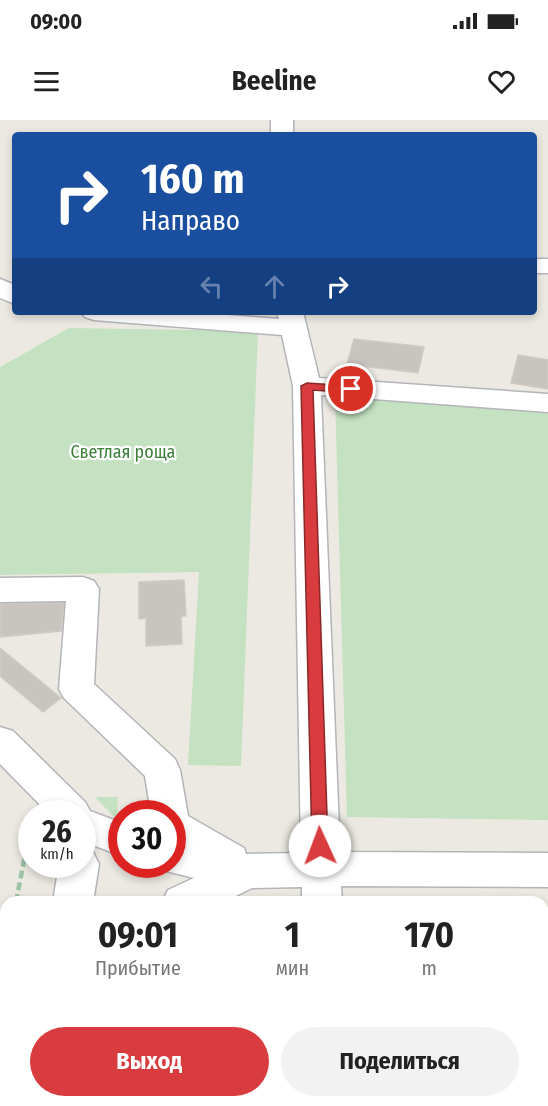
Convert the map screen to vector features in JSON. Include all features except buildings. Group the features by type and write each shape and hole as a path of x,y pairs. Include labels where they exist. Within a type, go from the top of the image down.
{"street":[{"path":"168,315 291,320 307,386 321,885"},
{"path":"307,386 548,403"},
{"path":"0,590 83,589 76,689 162,770 168,800"},
{"path":"0,741 56,800"},
{"path":"186,834 249,871"},
{"path":"186,860 321,885 548,870"},
{"path":"195,896 249,871"},
{"path":"74,896 77,878"}],"path":[{"path":"17,896 21,878"}],"green space":[{"name":"Светлая роща","path":"69,328 258,331 241,766 188,765 199,572 0,575 0,367"},
{"path":"335,397 548,410 548,820 347,817"},
{"path":"95,797 118,797 118,800 108,800 108,810"}],"route":[{"path":"320,846 307,386 351,389"}]}
